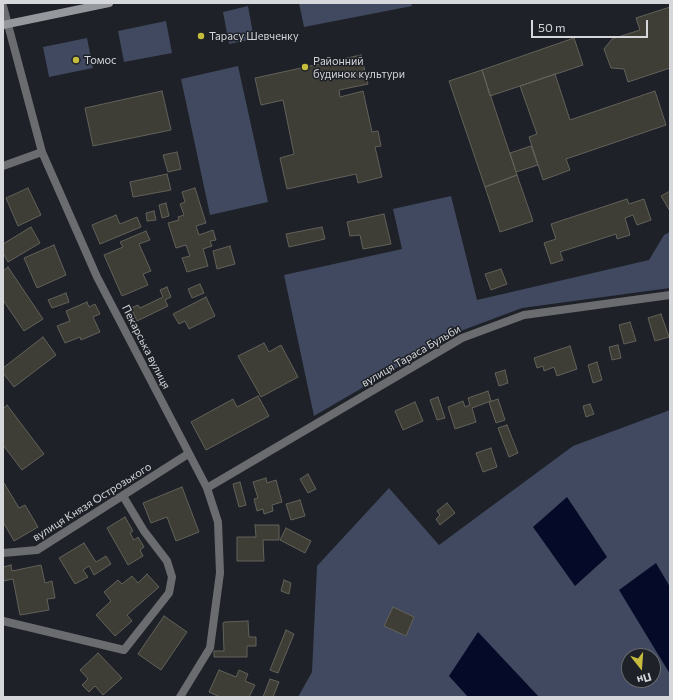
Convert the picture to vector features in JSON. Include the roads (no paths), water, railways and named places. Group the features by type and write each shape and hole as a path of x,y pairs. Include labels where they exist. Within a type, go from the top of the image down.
{"main road":[{"path":"5,24 109,3"}],"street":[{"name":"Пекарська вулиця","path":"3,6 5,24 42,152 97,277 207,488 218,522 220,573 210,648 180,697"},
{"path":"3,166 42,152"},
{"name":"вулиця Тараса Бульби","path":"207,488 462,338 524,315 670,295"},
{"name":"вулиця Князя Острозького","path":"3,553 37,550 188,454"},
{"path":"3,621 124,650 169,593 172,577 167,561 144,531 123,496"}],"place":[{"name":"Тарасу Шевченку","path":"201,36"},
{"name":"Томос","path":"76,60"},
{"name":"Районний будинок культури","path":"305,67"}]}
